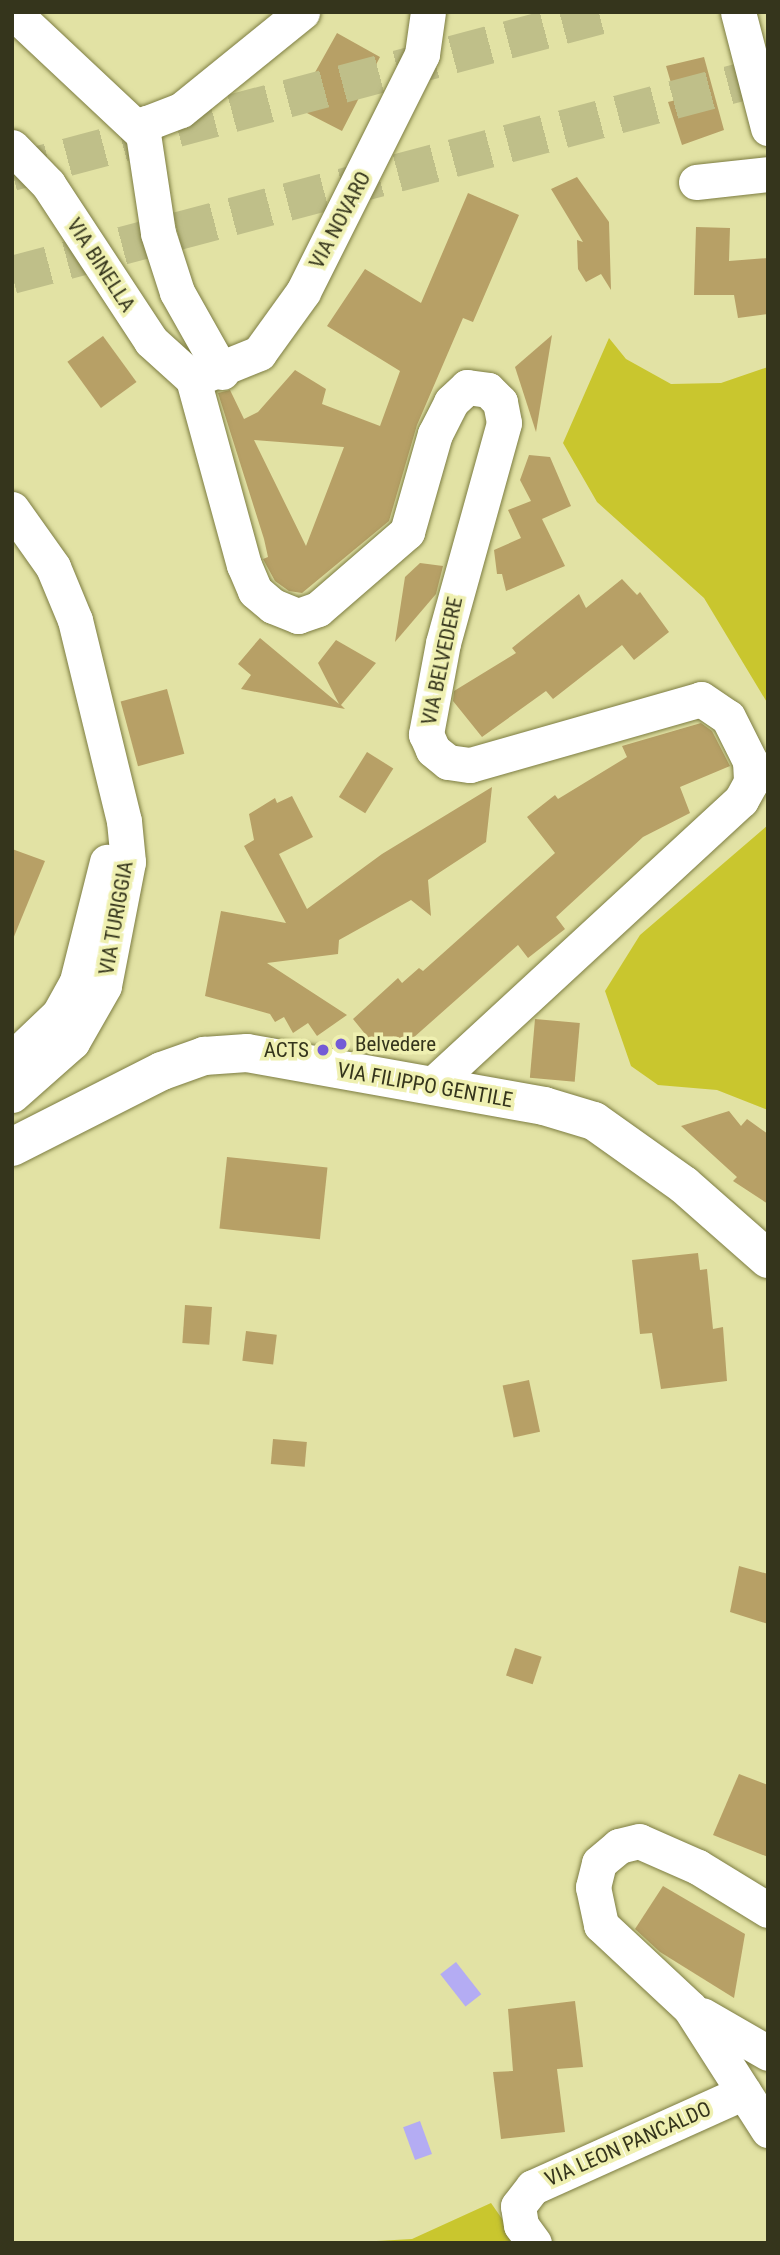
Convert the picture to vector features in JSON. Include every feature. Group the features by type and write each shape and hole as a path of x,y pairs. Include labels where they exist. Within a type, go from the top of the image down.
{"street":[{"path":"13,12 143,134"},
{"path":"208,375 158,233 143,134 147,123 181,110 302,12"},
{"name":"VIA NOVARO","path":"208,375 259,353 303,292 422,54 428,12"},
{"path":"738,12 768,128"},
{"name":"VIA BINELLA","path":"12,147 48,184 151,341 208,375"},
{"path":"696,181 768,174"},
{"name":"VIA BELVEDERE","path":"208,375 244,565 256,592 298,616 318,609 407,532 435,434 451,402 467,387 488,390 499,402 504,423 443,643 426,734 433,750 448,762 470,765 701,699 728,717 750,761 751,782 741,800 431,1086"},
{"name":"VIA TURIGGIA","path":"12,509 53,567 75,620 104,750 124,821 128,862 113,953 104,986 72,1042 12,1095"},
{"name":"VIA TURIGGIA","path":"12,1059 59,1014 77,981 107,870 104,750"},
{"name":"VIA FILIPPO GENTILE","path":"12,1147 162,1071 204,1056 247,1053 431,1086 594,1121 684,1185 768,1259"},
{"path":"768,1910 698,1867 639,1842 619,1846 599,1863 593,1887 601,1925 690,2008 768,2053"},
{"path":"690,2008 768,2130"},
{"name":"VIA LEON PANCALDO","path":"534,2243 521,2225 518,2206 533,2187 744,2092"}],"shaded area":[{"path":"609,338 626,359 671,384 721,383 768,367 768,704 704,598 597,502 563,443"},
{"path":"768,825 768,1110 717,1090 658,1085 631,1066 605,991 640,935"},
{"path":"456,1962 481,1994 465,2007 440,1974"},
{"path":"420,2121 432,2154 415,2160 403,2127"},
{"path":"491,2203 519,2243 341,2243 412,2239"}],"building":[{"path":"337,33 380,57 342,131 303,111 321,80 313,76"},
{"path":"704,57 724,130 682,145 668,102 676,100 666,66"},
{"path":"577,177 609,222 611,290 601,274 586,282 578,269 577,240 583,242 551,189"},
{"path":"468,193 519,215 473,322 463,318 417,425 389,521 302,593 289,591 275,581 263,559 268,557 264,539 218,393 230,390 244,419 258,412 295,370 326,389 322,404 380,426 400,371 327,326 365,269 421,303","holes":["254,440 344,447 306,546"]},
{"path":"696,227 730,228 729,261 768,258 768,314 738,318 734,295 694,295"},
{"path":"552,335 536,432 515,367"},
{"path":"103,336 137,382 101,408 67,362"},
{"path":"529,455 550,457 571,506 542,519 565,566 506,591 502,574 497,574 494,550 521,538 508,510 531,501 520,480"},
{"path":"420,563 443,566 436,594 395,642 405,577"},
{"path":"622,579 637,595 640,592 669,632 634,660 622,645 553,699 546,691 482,737 453,701 454,691 516,653 512,648 579,594 586,608"},
{"path":"260,638 339,704 318,663 336,640 376,663 341,705 345,709 241,689 251,675 238,664"},
{"path":"167,689 184,754 138,766 121,701"},
{"path":"701,723 712,731 730,766 680,787 690,813 643,837 556,917 565,929 528,958 518,945 404,1046 370,1040 353,1019 398,978 402,983 419,968 423,971 555,853 527,817 555,795 558,799 627,757 622,746"},
{"path":"367,752 393,768 365,813 339,797"},
{"path":"492,787 486,842 428,880 431,916 411,900 339,940 338,954 267,963 347,1015 317,1036 308,1023 293,1033 284,1017 275,1022 270,1014 205,996 221,911 286,923 244,846 254,840 249,814 275,798 277,803 292,796 313,837 279,854 307,909 382,854"},
{"path":"12,849 45,861 13,939 12,939"},
{"path":"535,1019 580,1023 575,1082 530,1078"},
{"path":"729,1111 741,1126 747,1119 768,1134 768,1204 733,1181 737,1177 681,1126"},
{"path":"227,1157 327,1168 320,1239 219,1229"},
{"path":"698,1253 700,1270 707,1269 713,1329 723,1327 727,1381 661,1389 652,1333 640,1334 632,1260"},
{"path":"185,1305 212,1307 209,1345 182,1343"},
{"path":"246,1331 277,1335 273,1365 242,1361"},
{"path":"529,1380 540,1432 514,1437 503,1386"},
{"path":"273,1439 307,1442 305,1467 271,1464"},
{"path":"739,1566 768,1574 768,1624 730,1612"},
{"path":"515,1648 542,1657 533,1684 506,1676"},
{"path":"739,1774 768,1785 768,1857 713,1835"},
{"path":"663,1886 745,1934 734,1998 660,1952 635,1929"},
{"path":"575,2001 583,2067 557,2069 565,2132 501,2139 493,2072 513,2071 508,2009"}],"tunnel":[{"path":"12,172 613,12"},
{"path":"12,275 768,75"}],"place":[{"name":"Belvedere","path":"341,1044"},
{"name":"ACTS","path":"323,1050"}]}
